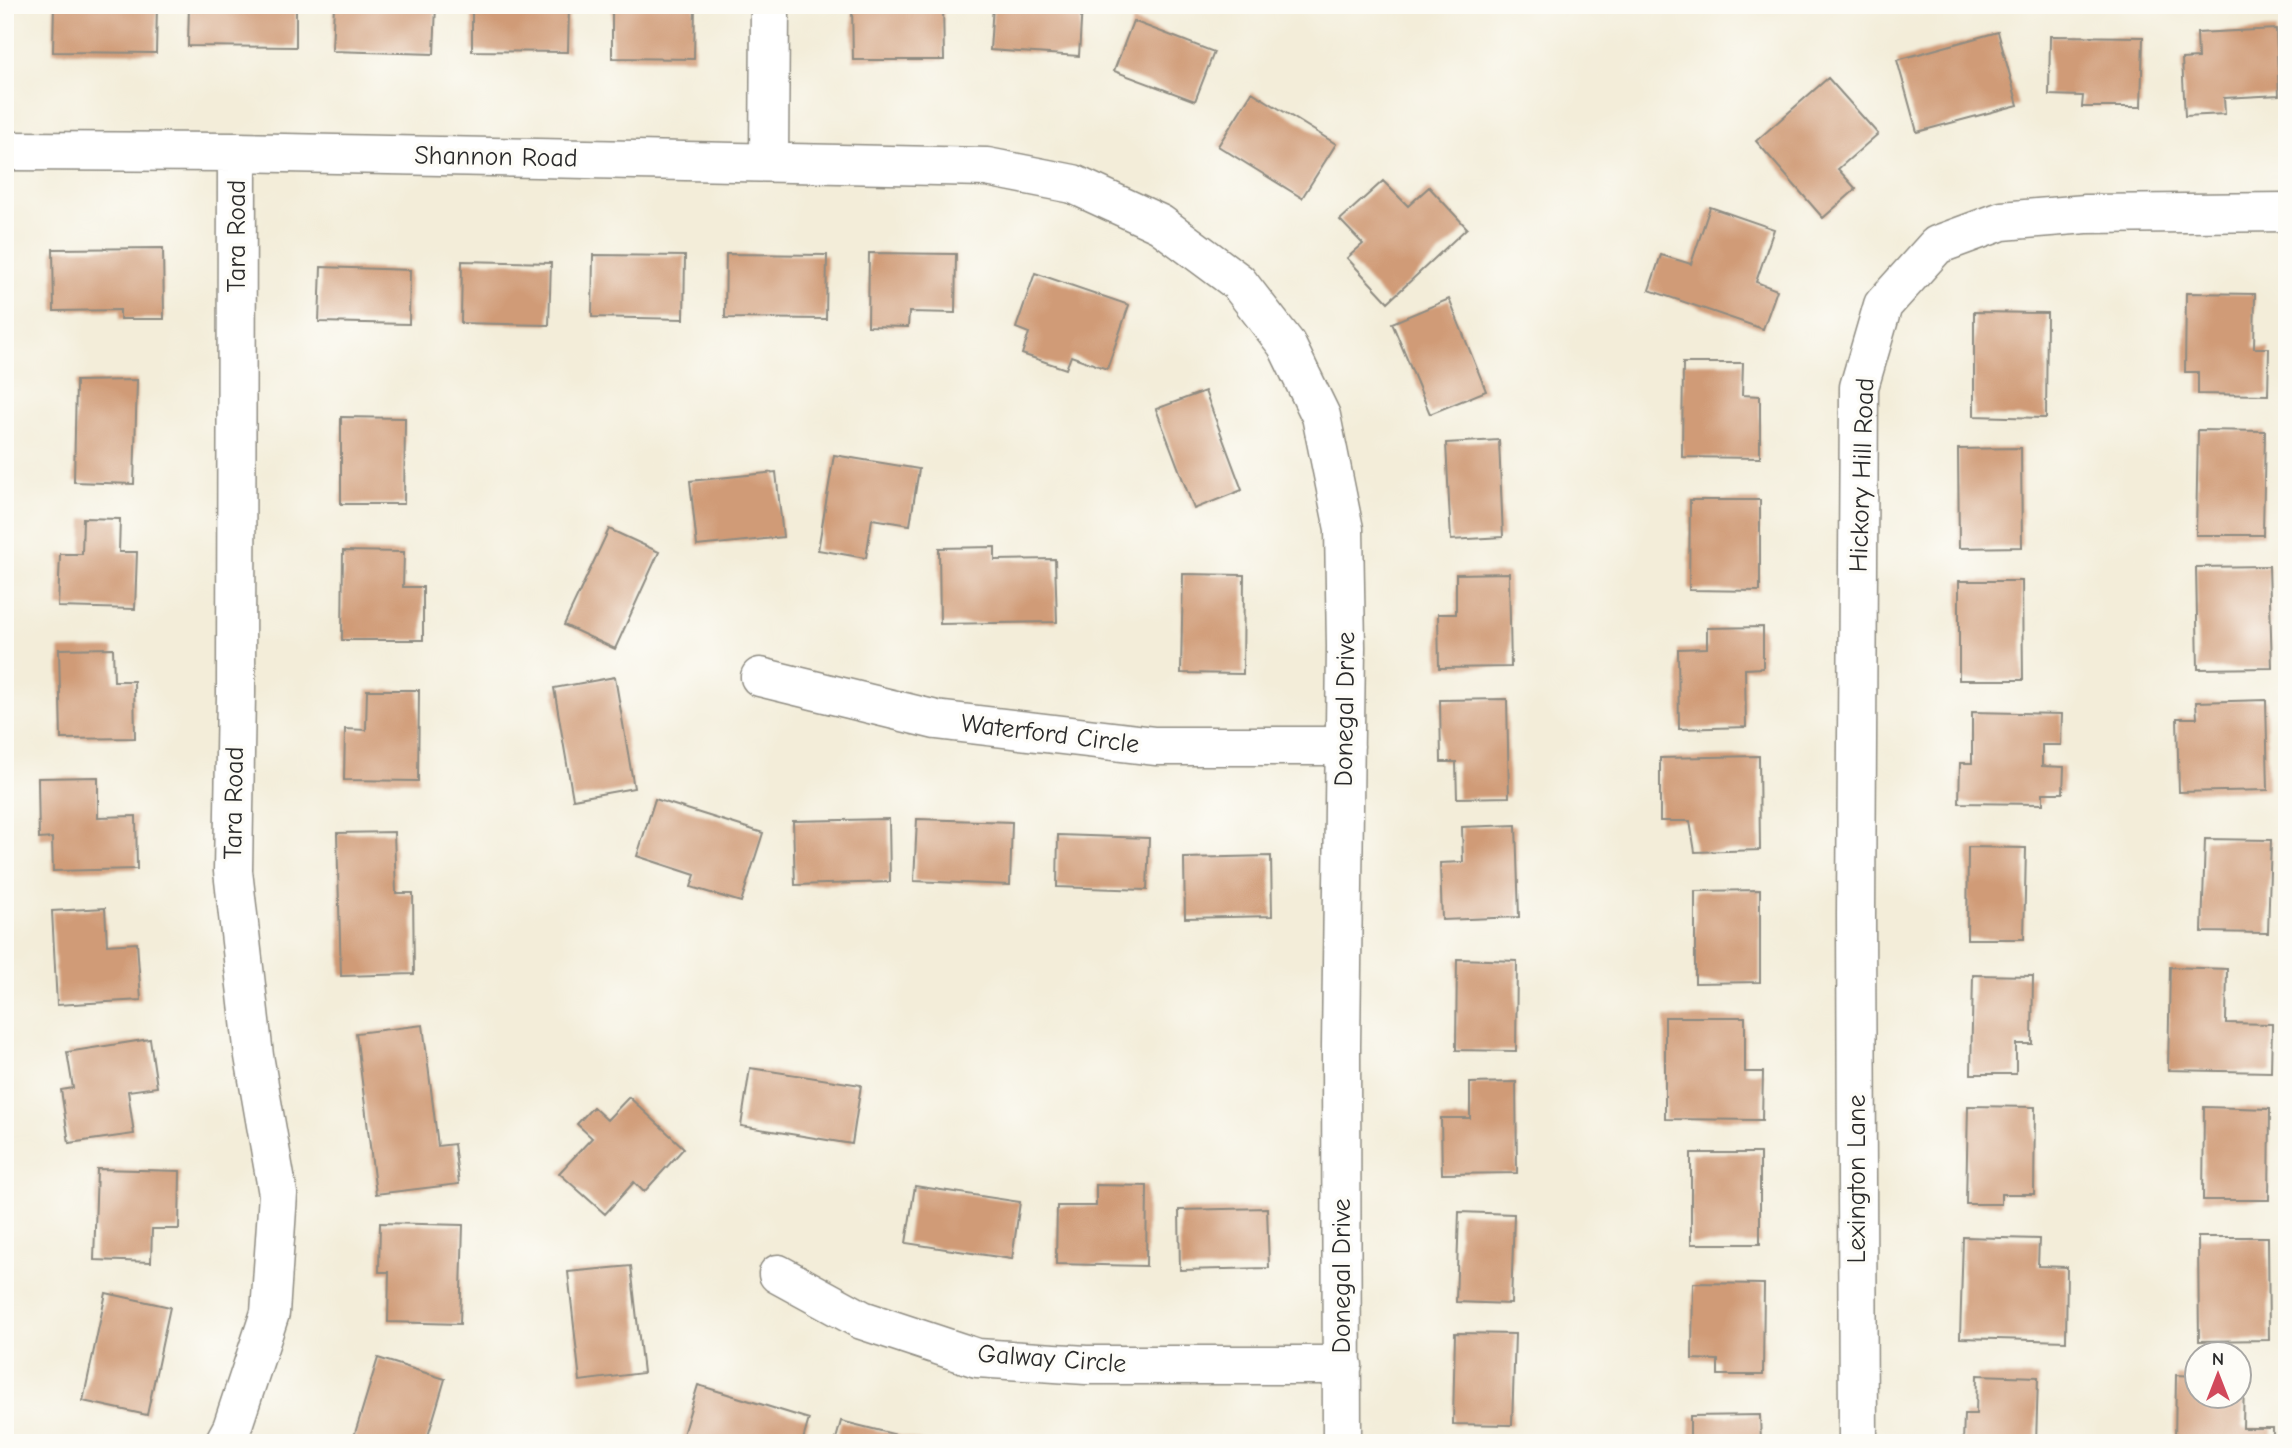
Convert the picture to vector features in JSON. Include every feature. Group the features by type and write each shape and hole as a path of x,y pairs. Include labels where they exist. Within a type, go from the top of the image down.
{"street":[{"path":"769,162 770,5"},
{"name":"Shannon Road","path":"5,151 237,152 987,167"},
{"name":"Tara Road","path":"224,1443 232,1428 270,1313 278,1194 254,1056 233,871 237,152"},
{"name":"Donegal Drive","path":"987,167 1073,184 1160,224 1238,282 1286,344 1321,416 1344,529 1346,647 1341,1046 1342,1443"},
{"name":"Hickory Hill Road","path":"1856,915 1859,387 1883,305 1937,245 2002,221 2086,214 2287,212"},
{"name":"Waterford Circle","path":"760,677 936,720 1100,740 1155,746 1345,746"},
{"name":"Lexington Lane","path":"1856,915 1858,1443"},
{"name":"Galway Circle","path":"778,1274 862,1320 977,1358 1086,1365 1343,1365"}],"building":[{"path":"5,5 12,5 12,50 5,50"},
{"path":"54,5 157,5 156,53 53,52"},
{"path":"189,5 296,5 296,47 188,46"},
{"path":"334,5 436,5 434,54 332,51"},
{"path":"472,5 569,5 568,52 472,51"},
{"path":"612,5 695,5 694,59 612,58"},
{"path":"852,5 943,5 944,60 853,60"},
{"path":"993,5 1082,5 1079,56 990,50"},
{"path":"1133,21 1214,52 1195,101 1114,71"},
{"path":"2276,29 2279,95 2224,98 2225,114 2185,116 2182,59 2198,58 2197,33"},
{"path":"1998,32 2018,105 1917,132 1897,60"},
{"path":"2050,36 2143,37 2141,107 2082,107 2083,96 2049,95"},
{"path":"1828,78 1878,134 1838,169 1856,189 1823,218 1756,141"},
{"path":"1252,92 1336,144 1302,198 1218,146"},
{"path":"1383,181 1408,206 1429,187 1467,228 1388,302 1347,258 1363,244 1340,220"},
{"path":"1710,207 1774,229 1756,282 1777,290 1763,329 1649,290 1661,255 1691,264"},
{"path":"163,248 164,319 120,319 120,310 54,311 53,249"},
{"path":"5,249 10,249 9,305 5,305"},
{"path":"869,253 956,254 955,313 909,312 908,327 868,326"},
{"path":"726,254 827,255 826,319 725,318"},
{"path":"593,255 685,256 684,319 592,317"},
{"path":"462,261 551,263 549,325 461,323"},
{"path":"321,267 410,270 409,324 319,322"},
{"path":"1035,273 1129,305 1107,369 1071,356 1066,369 1022,354 1029,333 1016,328"},
{"path":"2186,293 2255,294 2254,348 2269,348 2268,395 2198,394 2198,372 2185,372"},
{"path":"1449,299 1486,391 1430,414 1392,323"},
{"path":"1974,312 2047,313 2046,418 1974,416"},
{"path":"1683,363 1743,363 1742,395 1760,396 1760,458 1682,457"},
{"path":"137,380 134,484 74,482 76,381"},
{"path":"1205,391 1242,490 1194,509 1156,409"},
{"path":"341,417 405,418 404,504 341,504"},
{"path":"2198,430 2265,431 2263,535 2196,535"},
{"path":"1499,440 1503,537 1451,540 1446,443"},
{"path":"2021,448 2022,547 1959,548 1958,449"},
{"path":"834,455 919,469 910,525 872,519 866,558 818,550"},
{"path":"776,472 783,537 697,546 690,481"},
{"path":"1690,500 1760,500 1760,591 1689,590"},
{"path":"83,518 120,519 119,552 137,552 135,609 58,607 60,554 82,554"},
{"path":"609,529 659,552 615,649 564,625"},
{"path":"995,547 995,560 1055,559 1057,622 940,624 939,548"},
{"path":"343,551 404,552 403,587 423,587 423,640 342,640"},
{"path":"2269,566 2272,668 2198,669 2196,567"},
{"path":"1509,573 1511,667 1439,668 1438,614 1456,614 1456,574"},
{"path":"1183,574 1244,575 1243,674 1181,673"},
{"path":"1959,581 2022,581 2023,680 1959,680"},
{"path":"1763,627 1763,668 1745,669 1746,727 1679,729 1678,649 1707,648 1707,628"},
{"path":"113,648 114,681 134,681 135,738 61,739 59,649"},
{"path":"615,677 634,788 573,799 554,688"},
{"path":"367,690 419,690 418,781 344,780 345,729 366,730"},
{"path":"1507,699 1509,797 1457,798 1456,762 1441,762 1440,700"},
{"path":"2266,700 2268,790 2179,792 2177,718 2197,718 2196,702"},
{"path":"1972,712 2062,714 2061,745 2042,745 2042,766 2064,767 2063,793 2043,793 2043,804 1959,803 1960,763 1972,763"},
{"path":"1759,756 1760,850 1695,852 1690,821 1660,821 1660,758"},
{"path":"98,777 98,817 136,816 137,869 53,871 52,838 39,839 38,778"},
{"path":"655,799 763,833 741,902 691,887 695,875 637,856"},
{"path":"889,819 890,882 795,885 793,821"},
{"path":"917,819 1012,822 1010,885 914,881"},
{"path":"1516,825 1519,917 1442,920 1440,863 1463,862 1462,827"},
{"path":"394,832 396,893 413,893 414,974 341,976 337,833"},
{"path":"1058,835 1149,838 1147,890 1057,887"},
{"path":"2205,839 2271,840 2268,933 2202,932"},
{"path":"1968,847 2026,848 2024,939 1967,939"},
{"path":"1271,856 1272,916 1185,918 1184,858"},
{"path":"1760,890 1760,982 1695,983 1695,891"},
{"path":"105,908 107,945 137,943 141,1000 57,1005 52,911"},
{"path":"1457,959 1517,961 1516,1051 1456,1050"},
{"path":"2170,967 2227,969 2226,1023 2272,1024 2271,1072 2168,1070"},
{"path":"1973,975 2033,976 2032,1044 2016,1044 2016,1074 1971,1074"},
{"path":"1665,1017 1745,1017 1745,1072 1763,1072 1762,1120 1665,1119"},
{"path":"423,1025 438,1146 454,1144 459,1184 376,1194 356,1033"},
{"path":"150,1039 157,1087 128,1091 134,1134 69,1143 61,1090 73,1088 67,1052"},
{"path":"750,1068 861,1085 852,1144 741,1126"},
{"path":"1516,1082 1517,1173 1442,1174 1441,1118 1470,1118 1470,1083"},
{"path":"629,1097 684,1148 644,1192 634,1182 605,1214 559,1173 592,1138 577,1124 593,1107 607,1120"},
{"path":"1968,1106 2035,1107 2034,1194 2001,1194 2001,1204 1966,1204"},
{"path":"2204,1107 2270,1109 2269,1200 2203,1200"},
{"path":"1691,1153 1760,1153 1760,1244 1691,1244"},
{"path":"97,1169 180,1171 179,1229 152,1229 151,1262 94,1260"},
{"path":"1096,1185 1147,1186 1146,1266 1056,1264 1057,1206 1096,1206"},
{"path":"915,1186 1020,1202 1012,1259 906,1243"},
{"path":"1267,1208 1269,1268 1180,1270 1179,1210"},
{"path":"1459,1212 1514,1214 1511,1304 1456,1302"},
{"path":"380,1223 463,1225 460,1324 388,1322 389,1272 379,1272"},
{"path":"1963,1237 2039,1239 2038,1266 2067,1267 2066,1341 1960,1338"},
{"path":"2198,1237 2268,1237 2269,1340 2199,1340"},
{"path":"631,1266 643,1373 580,1381 568,1272"},
{"path":"1693,1283 1764,1284 1763,1375 1718,1375 1718,1360 1692,1359"},
{"path":"106,1293 170,1307 147,1415 83,1401"},
{"path":"1455,1333 1515,1334 1512,1425 1453,1424"},
{"path":"378,1358 445,1379 426,1443 352,1443"},
{"path":"1977,1375 2038,1377 2036,1443 1963,1443 1964,1414 1976,1414"},
{"path":"2176,1375 2184,1375 2184,1410 2243,1410 2243,1428 2273,1428 2273,1443 2175,1443"},
{"path":"698,1385 809,1419 802,1443 681,1441"},
{"path":"1760,1415 1761,1443 1690,1443 1690,1416"},
{"path":"841,1421 925,1442 925,1443 835,1443"}]}
